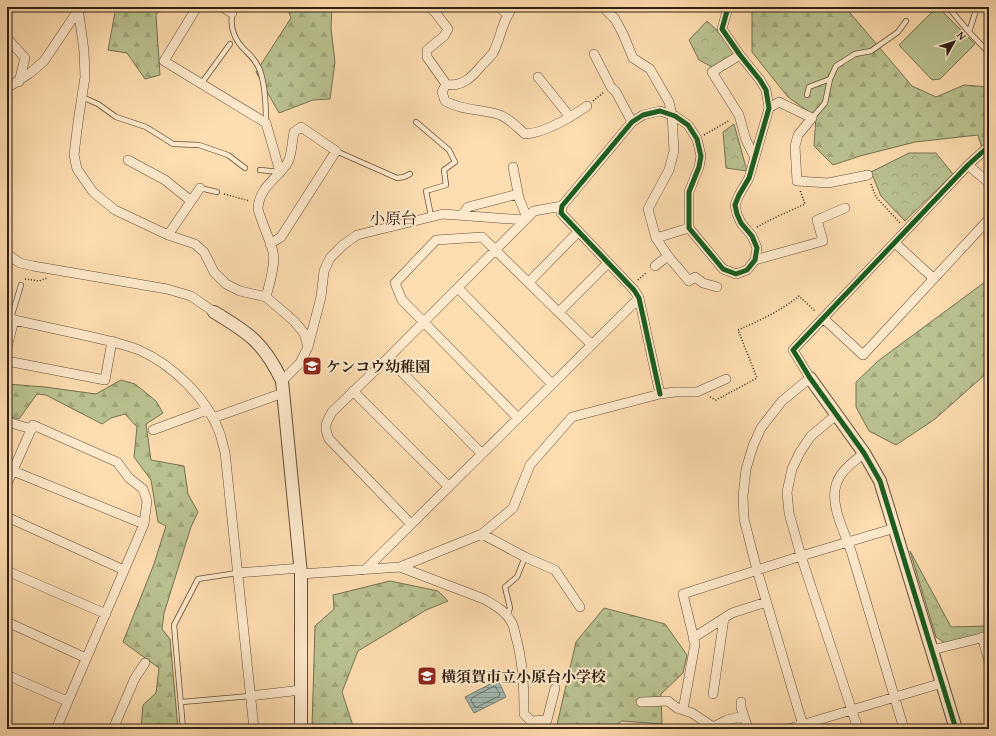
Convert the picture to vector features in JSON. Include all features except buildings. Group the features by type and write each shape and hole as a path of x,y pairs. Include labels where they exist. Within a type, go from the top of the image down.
{"street":[{"path":"197,7 164,61 266,123 280,172"},
{"path":"222,7 233,10"},
{"path":"429,7 435,12 448,29 444,36 427,50 427,57 446,84 453,86 464,82 473,75 492,54 510,10 499,7"},
{"path":"602,7 615,19 633,58 650,69 669,102 672,115 674,151 669,170 648,209 656,238 668,256 689,281 695,277 703,283 717,287"},
{"path":"7,88 19,82 44,61 79,8"},
{"path":"79,8 84,51 85,77 74,155 77,169 93,192 115,210 168,236 194,244 204,252 214,272 226,284 240,291 266,297 294,321 304,333 308,347"},
{"path":"660,394 638,298 634,290 561,213 562,206 632,122 643,114 660,111 672,115 688,125 697,139 701,156 699,167 689,192 689,228 724,269 736,274 747,270 754,260 757,248 752,236 741,223 735,205 749,178 769,108 766,90 722,29 727,11"},
{"path":"7,38 25,58 19,82"},
{"path":"594,54 611,87 616,92 632,122"},
{"path":"740,55 712,72 739,115 746,140 755,158"},
{"path":"538,77 570,117"},
{"path":"446,84 442,92 445,101 454,106 497,114 505,118 525,134 534,133 570,117 587,106"},
{"path":"769,108 779,102 812,118 798,135 795,146 797,181 828,183 868,175"},
{"path":"266,297 271,275 273,253 258,209 259,203 268,184 288,161 294,132 301,127 336,151 281,237 270,244"},
{"path":"956,729 880,481 872,465 810,378 793,350 819,315 895,243 968,165 988,147"},
{"path":"128,160 165,180 191,201"},
{"path":"968,165 989,183"},
{"path":"512,167 518,194 526,219"},
{"path":"168,236 200,188"},
{"path":"462,215 468,207 518,194"},
{"path":"411,524 329,439 325,430 326,422 332,412 388,358 534,211 562,206"},
{"path":"754,260 823,241 816,220 845,208"},
{"path":"213,418 283,387 300,363 308,347 320,297 324,271 330,258 342,245 357,235 443,214 526,219"},
{"path":"819,315 863,355 989,219"},
{"path":"656,238 689,228"},
{"path":"529,282 578,232"},
{"path":"518,418 402,300 394,282 436,240 482,237 592,345"},
{"path":"895,243 934,278"},
{"path":"7,254 20,263 167,289 191,296 240,328 259,343 274,364 283,387 300,571 301,729"},
{"path":"655,266 668,256"},
{"path":"559,312 608,263"},
{"path":"458,288 552,384"},
{"path":"365,570 638,298"},
{"path":"7,347 11,318 112,341 139,350 158,360 178,374 194,392 213,418 220,433 225,452 254,729"},
{"path":"7,361 105,380 112,341"},
{"path":"388,358 482,454"},
{"path":"804,727 757,570 744,519 743,496 746,469 753,446 761,428 782,401 810,378"},
{"path":"237,573 400,568 482,534 513,508 530,465 572,417 660,394 696,392 726,379"},
{"path":"353,391 449,487"},
{"path":"153,430 207,410"},
{"path":"836,415 811,436 800,452 792,469 787,492 789,512 801,556 858,729"},
{"path":"7,422 32,429"},
{"path":"7,484 33,426 117,462 129,478 142,489 147,501 144,524 56,729"},
{"path":"864,453 847,467 840,478 835,489 835,504 848,542 904,729"},
{"path":"13,471 144,524"},
{"path":"7,517 124,570"},
{"path":"683,710 695,644 683,594 801,556 895,528"},
{"path":"482,534 525,557 554,570 580,607"},
{"path":"400,568 484,599 496,606 507,616 512,623 519,646 524,680 524,714 531,721 547,720 555,688"},
{"path":"7,571 106,614"},
{"path":"694,638 732,613 766,602"},
{"path":"713,694 724,618"},
{"path":"7,622 86,658"},
{"path":"932,650 985,636 989,661"},
{"path":"113,729 135,678 146,663"},
{"path":"7,675 68,702"},
{"path":"788,729 804,727 853,710 942,683"},
{"path":"250,696 301,690"},
{"path":"641,702 668,701 677,708 692,713 713,727 727,720 744,716"},
{"path":"741,702 741,707 748,729"}],"lane":[{"path":"948,7 989,53"},
{"path":"969,32 977,7"},
{"path":"233,10 232,25 234,35 242,47 253,57 260,70 266,106 266,123"},
{"path":"812,118 825,103 830,79 836,66 855,54 872,51 898,32 906,21"},
{"path":"201,84 230,44"},
{"path":"807,96 808,87 830,79"},
{"path":"82,97 98,104 116,117 146,127 173,144 199,145 228,154 245,168"},
{"path":"416,122 449,150 455,162 444,170 446,185 426,191 431,216"},
{"path":"336,151 397,178 410,174"},
{"path":"260,170 280,172"},
{"path":"200,188 217,192"},
{"path":"11,318 21,285"},
{"path":"507,616 510,608 505,587 517,577 525,557"},
{"path":"183,729 182,702 174,625 198,579 237,573"},
{"path":"182,702 250,696"}],"path":[{"path":"587,106 611,87"},
{"path":"697,139 739,115"},
{"path":"868,175 876,197 907,230"},
{"path":"753,230 774,218 805,204 797,181"},
{"path":"217,192 259,203"},
{"path":"630,286 655,266"},
{"path":"21,285 24,279 39,281 47,279 50,269"},
{"path":"716,400 756,378 738,330 790,304 799,296 819,315"}],"green space":[{"path":"116,7 162,7 156,15 160,75 145,79 127,53 108,50"},
{"path":"287,7 332,7 331,28 335,62 330,99 313,100 279,113 256,72 291,18"},
{"path":"752,7 845,7 912,86 936,97 964,85 989,87 989,171 978,135 915,142 860,156 833,165 814,146 816,117 788,97 752,52"},
{"path":"937,7 975,44 940,79 932,80 899,45"},
{"path":"707,21 719,32 735,53 712,67 699,60 689,40"},
{"path":"734,124 747,171 726,168 723,132"},
{"path":"909,153 936,153 953,174 905,221 881,196 871,172"},
{"path":"989,279 989,371 935,419 896,445 869,431 856,407 856,382 878,361"},
{"path":"121,380 135,384 156,401 163,413 146,424 151,460 184,466 188,494 198,512 191,527 164,613 162,629 170,639 178,729 141,729 143,705 156,693 159,668 123,642 154,564 166,526 158,522 151,480 134,457 137,427 125,414 111,418 102,424 46,395 37,394 19,419 7,416 7,384 45,387 96,394"},
{"path":"910,551 951,627 989,626 989,632 945,643 936,637"},
{"path":"390,581 438,591 448,601 426,610 358,651 342,692 354,729 317,729 312,727 315,626 334,609 333,595"},
{"path":"604,608 665,624 687,655 683,673 661,694 662,724 622,721 610,729 556,729 576,642"}],"water":[{"path":"498,680 506,697 474,713 465,697"}],"cycle path":[{"path":"660,394 639,298 634,290 561,213 562,206 632,122 643,115 660,111 675,116 688,125 697,139 701,156 699,167 689,192 689,228 723,269 736,274 747,270 755,260 757,248 752,236 741,223 735,205 749,178 769,108 766,90 722,29 727,11"},
{"path":"956,729 880,481 864,453 810,378 793,350 968,165 988,147"}],"place":[{"name":"ケンコウ幼稚園","path":"312,366"},
{"name":"横須賀市立小原台小学校","path":"427,676"}],"district":[{"name":"小原台","path":"393,218"}]}
